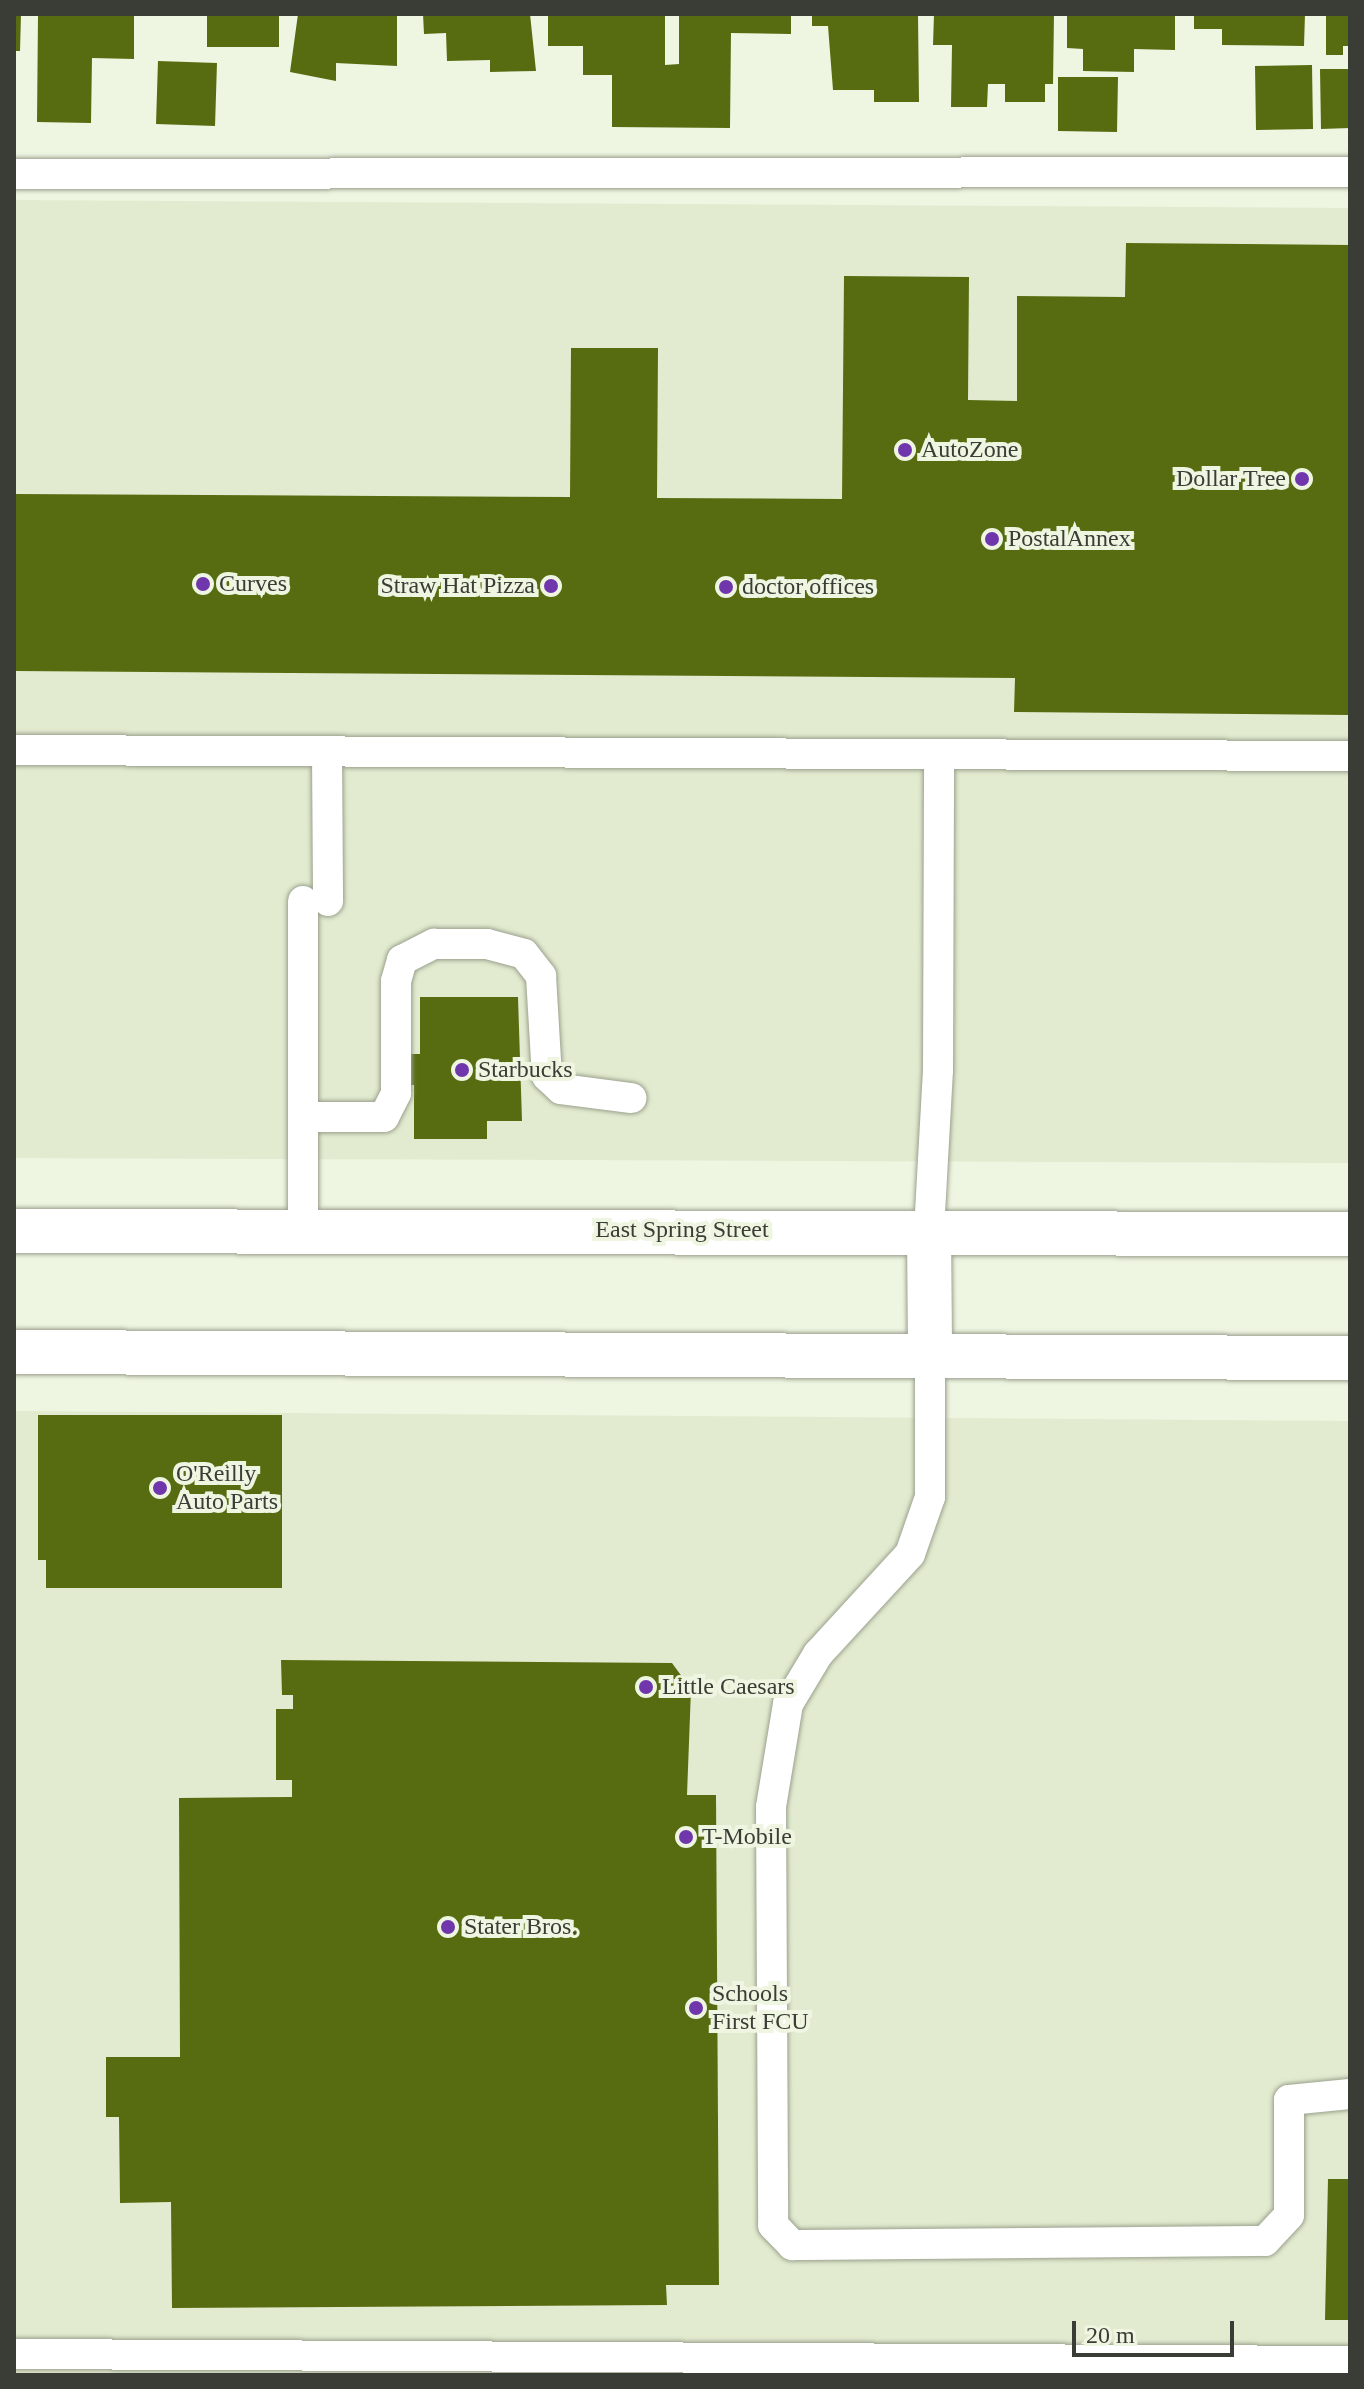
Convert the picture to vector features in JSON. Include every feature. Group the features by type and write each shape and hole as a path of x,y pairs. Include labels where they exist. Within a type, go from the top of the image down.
{"main road":[{"name":"East Spring Street","path":"14,1231 1350,1234"},
{"path":"929,1231 930,1357"},
{"path":"14,1352 1350,1358"}],"lane":[{"path":"14,174 1350,172"},
{"path":"14,750 1350,756"},
{"path":"303,1230 304,1117 327,751"},
{"path":"929,1231 938,1070 939,754"},
{"path":"304,1117 384,1117 396,1093 396,981 402,960 434,944 487,944 524,954 541,976 547,1076 561,1089 631,1098"},
{"path":"930,1357 930,1497 910,1554 818,1654 788,1704 771,1807 773,2225 792,2245 1265,2241 1289,2215 1289,2100 1350,2094"},
{"path":"14,2354 1350,2361"}],"shaded area":[{"path":"14,200 1350,208 1350,1163 14,1158"},
{"path":"14,1411 1350,1421 1350,2375 14,2375"}],"building":[{"path":"14,14 21,14 20,51 14,51"},
{"path":"38,14 134,14 134,59 92,58 91,123 37,122"},
{"path":"207,14 279,14 279,47 207,47"},
{"path":"298,14 397,14 397,66 336,63 336,81 290,72"},
{"path":"423,14 530,14 536,71 490,72 490,60 447,61 446,33 424,34"},
{"path":"548,14 665,14 665,65 679,64 679,14 791,14 791,34 731,33 730,128 612,127 612,75 583,75 583,46 548,46"},
{"path":"812,14 918,14 919,102 874,102 874,90 833,90 828,26 812,26"},
{"path":"934,14 1054,14 1053,84 1045,84 1045,102 1005,102 1005,84 988,84 987,107 951,107 952,45 933,45"},
{"path":"1067,14 1175,14 1175,50 1134,49 1134,72 1083,71 1083,49 1067,48"},
{"path":"1194,14 1305,14 1304,46 1222,45 1222,29 1194,29"},
{"path":"1326,14 1350,14 1350,46 1343,46 1343,55 1326,55"},
{"path":"158,61 217,63 215,126 156,124"},
{"path":"1312,65 1313,129 1256,130 1255,66"},
{"path":"1320,69 1350,69 1350,128 1321,129"},
{"path":"1058,77 1118,77 1117,132 1058,131"},
{"path":"1126,243 1350,245 1350,715 1014,712 1015,678 14,671 14,494 570,497 571,348 658,348 657,498 842,499 844,276 969,277 968,400 1017,401 1017,296 1125,297"},
{"name":"Starbucks","path":"420,997 518,997 522,1121 487,1121 487,1139 414,1139 414,1085 401,1085 401,1054 420,1054"},
{"name":"O'Reilly Auto Parts","path":"38,1415 282,1415 282,1588 46,1588 46,1560 38,1560"},
{"name":"Stater Bros.","path":"281,1660 672,1663 691,1689 687,1795 716,1795 719,2285 666,2285 667,2305 172,2308 171,2202 120,2203 119,2117 106,2117 106,2057 180,2057 179,1798 292,1797 292,1780 276,1780 276,1709 293,1709 293,1695 282,1695"},
{"path":"1328,2179 1350,2179 1350,2320 1325,2320"}],"place":[{"name":"AutoZone","path":"905,450"},
{"name":"Dollar Tree","path":"1302,479"},
{"name":"PostalAnnex","path":"992,539"},
{"name":"Curves","path":"203,584"},
{"name":"Straw Hat Pizza","path":"551,586"},
{"name":"doctor offices","path":"726,587"},
{"name":"Starbucks","path":"462,1070"},
{"name":"O'Reilly Auto Parts","path":"160,1488"},
{"name":"Little Caesars","path":"646,1687"},
{"name":"T-Mobile","path":"686,1837"},
{"name":"Stater Bros.","path":"448,1927"},
{"name":"Schools First FCU","path":"696,2008"}]}
